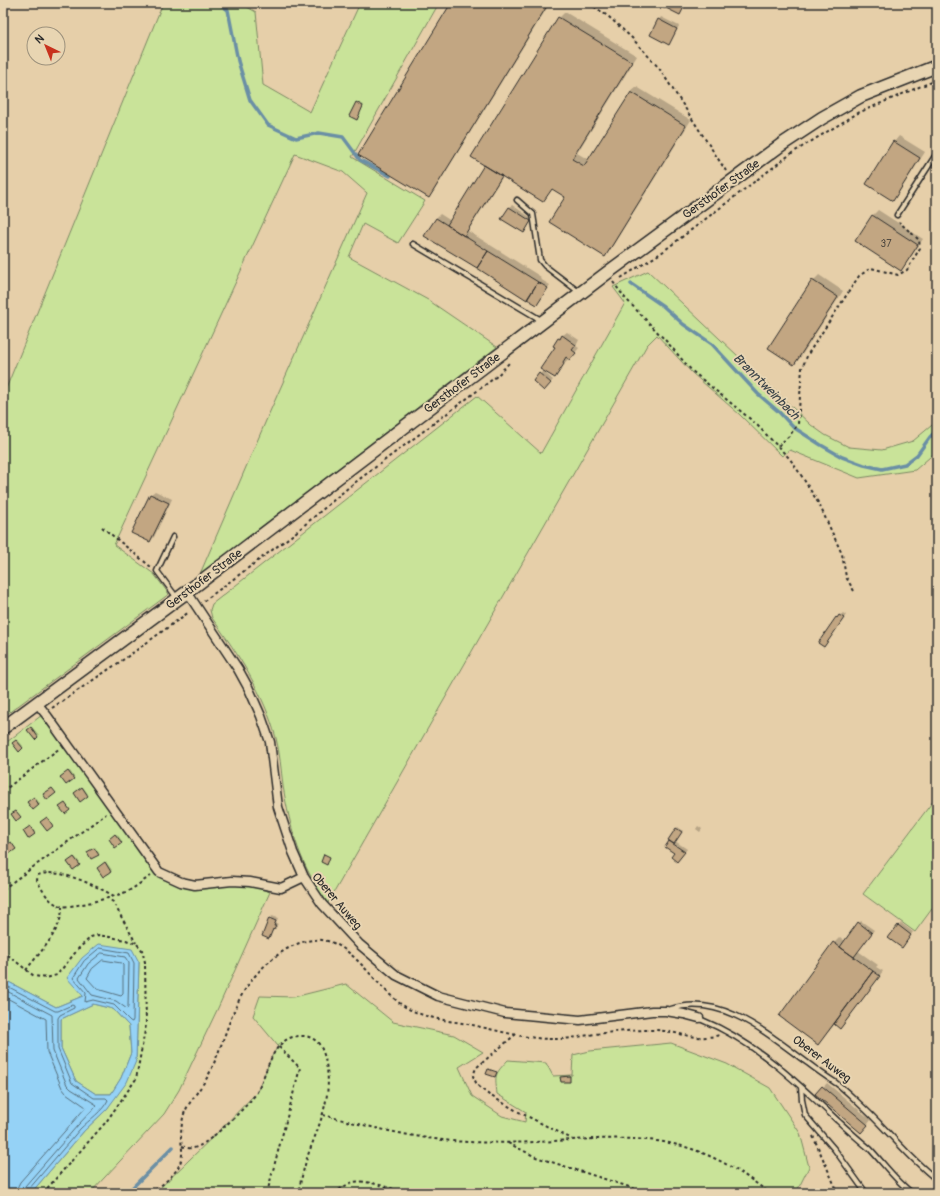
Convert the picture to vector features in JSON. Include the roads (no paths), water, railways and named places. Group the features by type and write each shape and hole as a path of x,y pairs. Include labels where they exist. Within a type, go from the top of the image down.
{"main road":[{"name":"Gersthofer Straße","path":"3,728 40,708 182,595 580,293 610,278 732,180 781,145 828,114 861,96 937,66"}],"street":[{"path":"182,595 197,607 238,669 261,716 270,742 278,807 293,852 304,877"},
{"name":"Oberer Auweg","path":"40,708 159,872 181,882 194,885 232,881 281,888 304,877 322,904 359,944 396,975 438,996 504,1013 580,1020 652,1011 666,1011 684,1014 700,1019"}],"lane":[{"path":"897,215 937,154"},
{"path":"517,200 533,214 540,260 545,266 580,293"},
{"path":"413,244 543,321"},
{"path":"173,537 157,571 182,595"},
{"name":"Oberer Auweg","path":"666,1011 680,1006 706,1007 727,1012 764,1030 837,1084 866,1110 922,1168 937,1180"},
{"path":"700,1019 730,1032 801,1086 871,1150 889,1171 912,1193"},
{"path":"801,1086 805,1115 835,1150 866,1193"}],"water":[{"path":"99,944 132,949 139,962 136,1061 127,1082 107,1109 84,1131 31,1193 3,1193 3,979 56,1007 83,996 67,978 82,958","holes":["93,1004 113,1009 129,1026 131,1053 121,1078 111,1094 96,1094 76,1081 61,1048 61,1019"]}],"waterway":[{"name":"Branntweinbach","path":"219,3 228,10 238,61 250,100 268,125 296,138 319,133 343,137 360,160 390,176"},
{"name":"Branntweinbach","path":"631,284 663,306 683,324 712,344 758,394 779,412 793,427 842,457 864,465 882,469 905,464 917,455 937,430"},
{"path":"127,1193 173,1147"}]}
